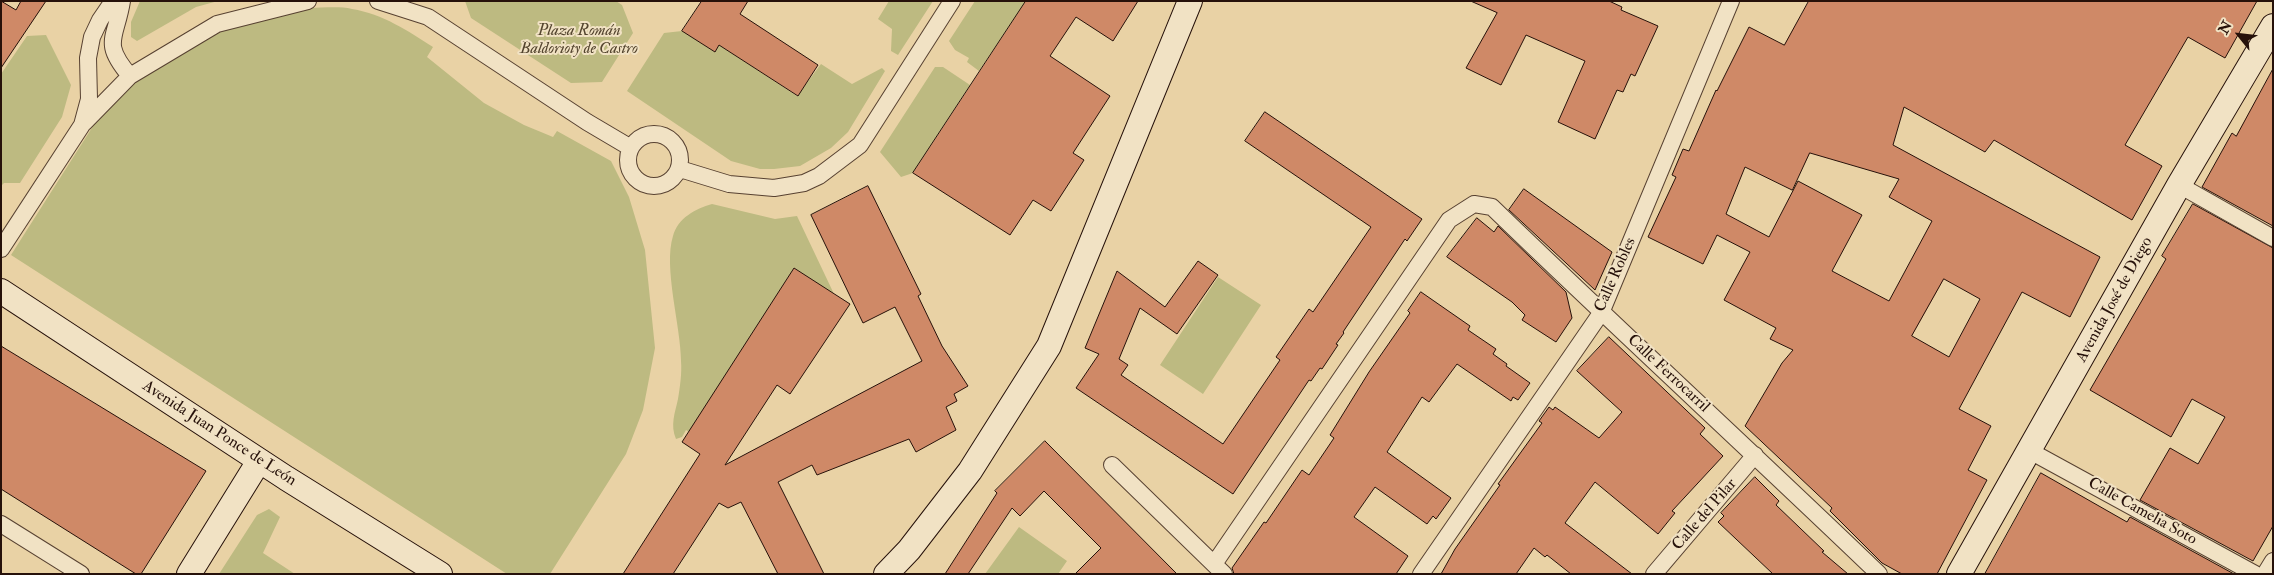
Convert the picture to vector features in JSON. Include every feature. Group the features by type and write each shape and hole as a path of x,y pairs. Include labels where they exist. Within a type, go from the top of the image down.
{"street":[{"path":"82,125 89,99 88,58 92,37 100,20 113,1"},
{"path":"122,1 112,40 117,61 130,76"},
{"path":"1,249 82,125 130,76 216,24 308,1"},
{"path":"378,1 428,17 587,122 631,148"},
{"path":"420,1 428,17"},
{"path":"680,169 729,184 774,188 804,183 819,176 860,145 952,1"},
{"path":"886,574 909,550 970,471 1049,346 1190,1"},
{"name":"Calle Robles","path":"1421,574 1601,313 1731,1"},
{"name":"Avenida José de Diego","path":"1959,574 2179,184 2273,26"},
{"path":"652,133 663,134 672,140 678,148 681,158 680,169 674,178 666,184 656,187 646,186 630,172 628,162 634,142 642,136 652,133"},
{"path":"2179,184 2273,238"},
{"name":"Calle Ferrocarril","path":"1219,569 1449,220 1474,204 1492,207 1601,313 1755,455 1879,574"},
{"name":"Avenida Juan Ponce de León","path":"1,291 259,461 440,574"},
{"name":"Calle Camelia Soto","path":"2030,451 2255,574"},
{"name":"Calle del Pilar","path":"1654,574 1755,455"},
{"path":"189,574 259,461"},
{"path":"1112,466 1219,569"},
{"path":"1,524 80,574"},
{"path":"2265,574 2273,561"}],"green space":[{"path":"140,1 218,1 196,7 137,41 131,37 131,22"},
{"name":"Plaza Román Baldorioty de Castro","path":"465,1 616,1 622,5 633,33 602,82 571,83 471,18"},
{"path":"889,1 933,1 898,55 891,51 892,29 878,19"},
{"path":"975,1 1026,1 979,71 967,62 969,58 955,50 949,41"},
{"path":"309,8 347,8 363,11 405,29 433,47 427,57 484,103 524,125 553,137 557,131 611,161 629,197 645,250 655,348 643,410 626,454 550,574 507,574 11,255 95,123 114,100 141,76 220,31"},
{"path":"682,31 715,52 719,45 797,96 821,64 852,84 882,68 885,71 848,132 831,148 800,166 760,169 731,161 627,91 664,33"},
{"path":"46,35 71,85 62,117 20,183 4,183 1,186 1,74 27,36"},
{"path":"935,67 943,67 970,85 913,173 901,177 880,152"},
{"path":"712,204 775,219 797,216 834,294 794,268 689,432 686,430 682,437 676,439 673,424 678,399 681,366 671,280 670,249 675,230 683,219 699,209"},
{"path":"1218,277 1261,305 1203,394 1160,365"},
{"path":"269,509 280,517 263,553 295,574 219,574 257,515"},
{"path":"1019,527 1067,561 1058,574 985,574"}],"building":[{"path":"1,1 16,10 21,1 46,1 1,68"},
{"path":"702,1 748,1 740,14 818,65 798,96 719,45 715,52 682,31"},
{"path":"1026,1 1138,1 1113,41 1076,17 1050,56 1110,96 1073,153 1084,160 1051,211 1033,200 1010,235 913,173"},
{"path":"1471,1 1609,1 1622,7 1621,10 1658,26 1635,76 1631,74 1623,92 1617,90 1595,139 1558,122 1585,61 1526,35 1501,85 1466,68 1497,13"},
{"path":"1809,1 2257,1 2225,58 2188,37 2125,145 2162,166 2132,220 1994,140 1985,152 1904,107 1893,145 2100,257 2070,317 2022,292 1959,409 1991,426 1968,470 1987,480 1937,574 1902,574 1882,563 1830,511 1832,508 1745,426 1782,363 1793,350 1770,339 1776,328 1724,300 1750,252 1717,235 1703,264 1648,237 1676,177 1672,175 1683,149 1689,151 1716,90 1749,27 1784,45","holes":["1810,153 1899,179 1889,197 1932,221 1889,301 1832,271 1862,215 1798,181 1769,237 1726,214 1745,167 1792,190","1944,279 1980,299 1949,357 1912,336"]},
{"path":"2273,69 2273,226 2202,187 2232,133 2236,136"},
{"path":"1265,112 1422,219 1407,241 1405,239 1343,332 1336,344 1338,345 1322,369 1320,368 1311,381 1309,380 1233,494 1076,388 1099,354 1085,348 1117,271 1165,307 1198,261 1218,275 1177,334 1140,308 1119,359 1128,365 1121,375 1223,444 1280,360 1276,357 1309,309 1313,312 1371,227 1245,141"},
{"path":"868,186 921,294 918,296 942,346 968,386 954,394 957,401 946,407 956,430 916,452 909,439 817,475 812,465 778,482 824,574 778,574 741,502 728,508 719,503 673,574 623,574 700,454 682,442 794,268 850,304 790,394 777,385 725,465 922,361 895,307 863,323 811,215"},
{"path":"1524,189 1612,252 1595,290 1509,210"},
{"path":"2193,204 2273,248 2273,526 2253,561 2140,500 2170,448 2198,464 2225,417 2192,399 2171,437 2090,390 2166,259 2162,256"},
{"path":"1477,218 1494,232 1498,226 1566,292 1572,318 1556,342 1522,320 1525,315 1512,302 1447,257"},
{"path":"1421,292 1470,326 1468,330 1496,349 1493,354 1530,383 1518,400 1513,397 1511,401 1457,364 1429,402 1422,397 1387,452 1451,498 1436,519 1433,516 1427,524 1375,487 1354,517 1408,556 1396,574 1234,574 1232,568 1264,522 1266,523 1302,470 1309,475 1334,438 1330,435 1369,372 1410,313 1408,311"},
{"path":"1609,337 1705,428 1700,434 1723,456 1672,511 1675,513 1658,534 1595,482 1565,523 1632,574 1571,574 1547,555 1545,557 1534,548 1516,574 1441,574 1455,549 1500,485 1498,484 1542,423 1539,421 1549,407 1553,410 1555,407 1599,438 1622,412 1577,371"},
{"path":"1,346 206,471 141,574 136,574 1,489"},
{"path":"1045,441 1177,574 1075,574 1101,548 1044,491 1020,516 1012,508 968,574 945,574 997,493 995,491"},
{"path":"2041,473 2127,522 2130,517 2234,574 1985,574"},
{"path":"1755,477 1779,501 1776,505 1824,551 1822,552 1848,574 1773,574 1718,522 1724,516 1721,513"}]}
